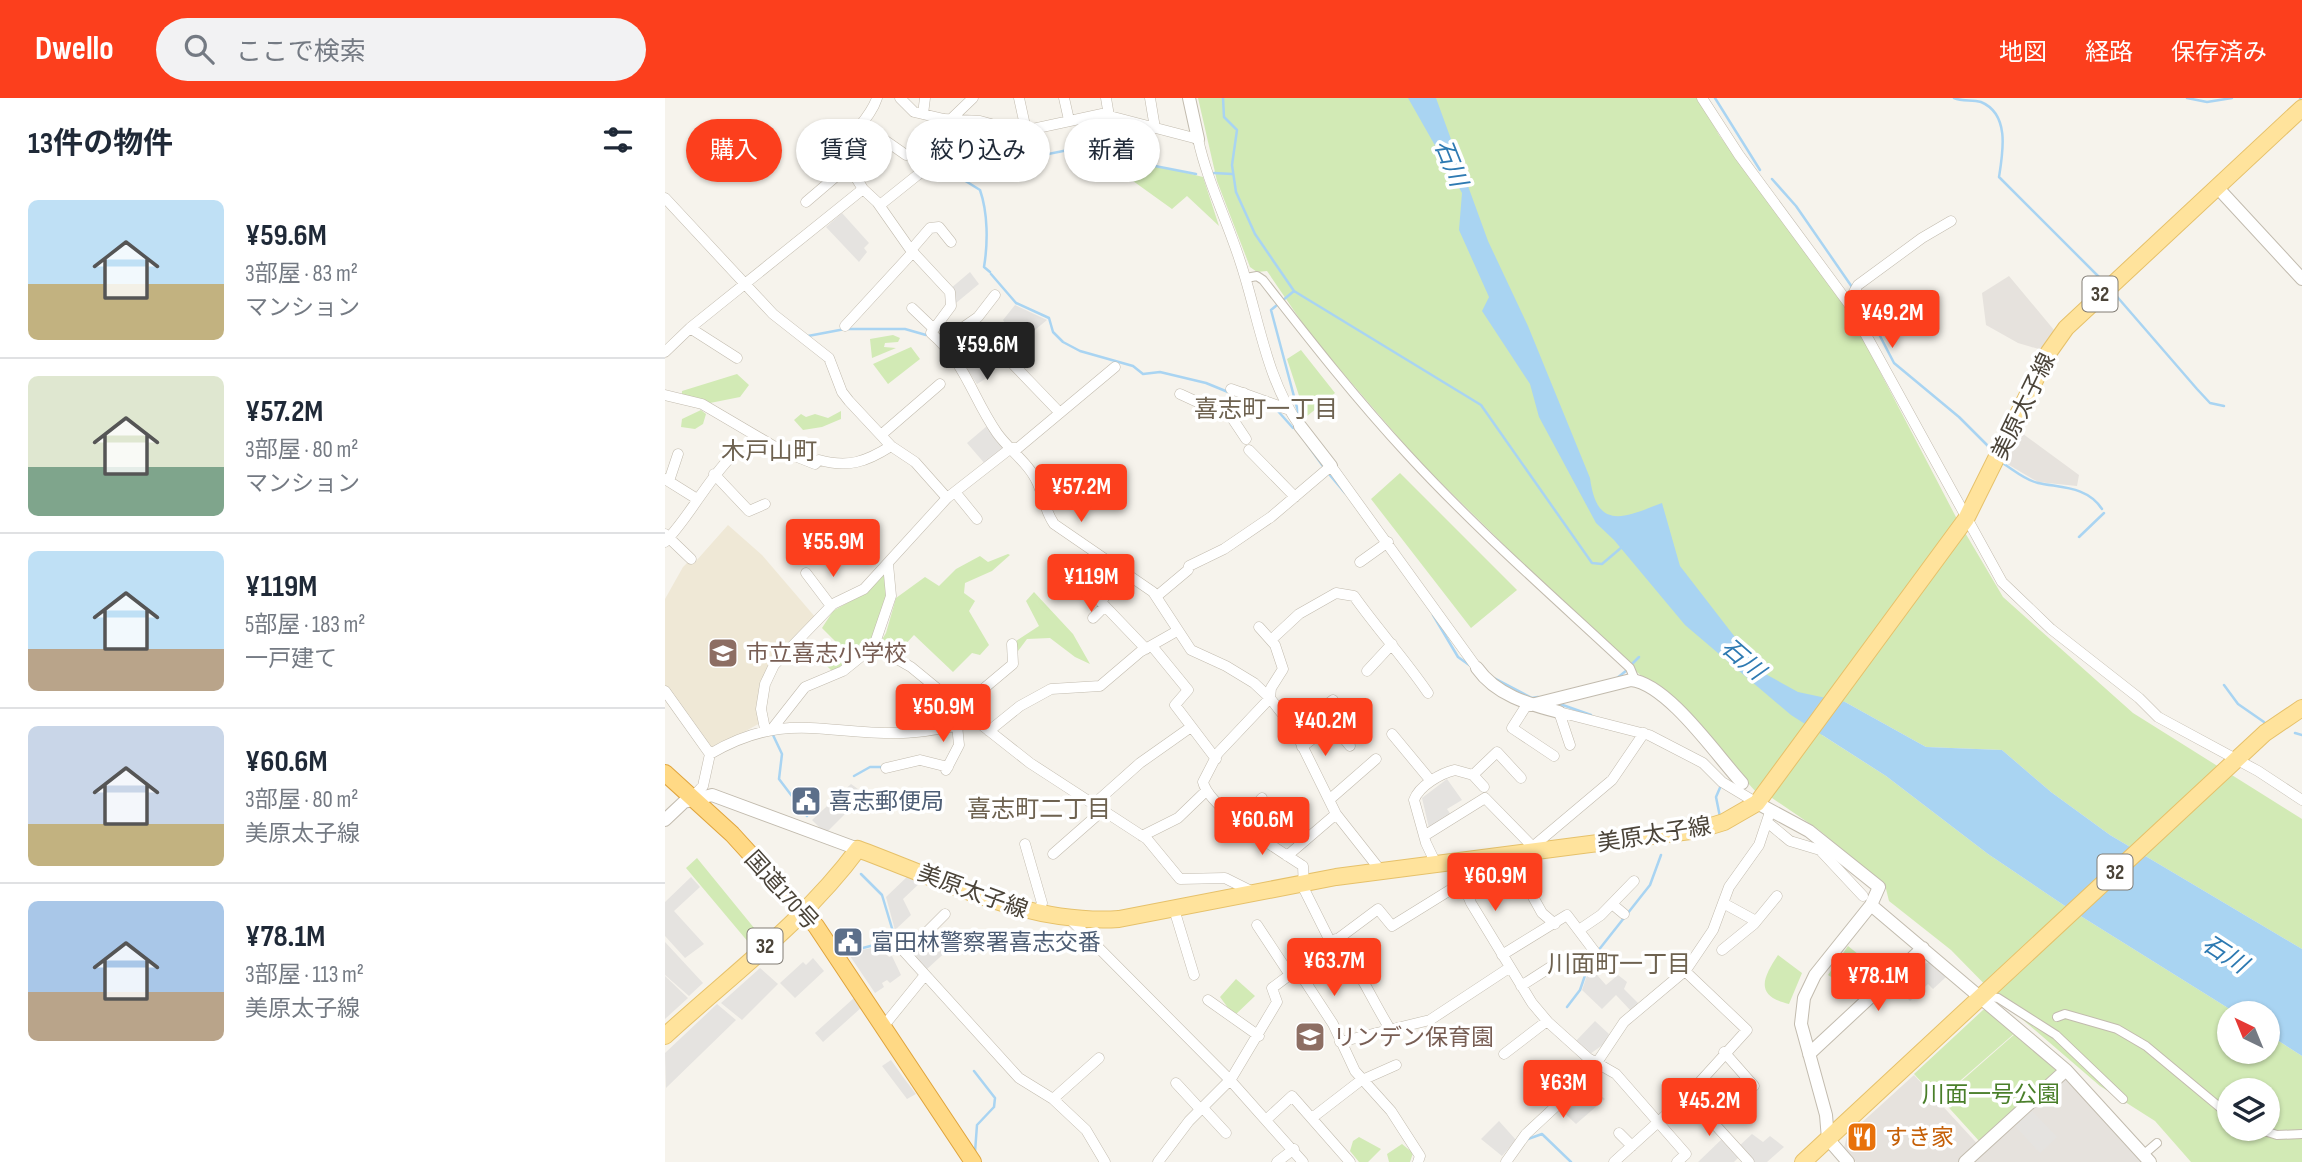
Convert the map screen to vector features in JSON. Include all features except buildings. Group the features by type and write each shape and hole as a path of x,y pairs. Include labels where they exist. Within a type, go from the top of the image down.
{"highway":[{"name":"国道170号","path":"665,773 731,834 834,950 882,1028 973,1162"}],"main road":[{"name":"美原太子線","path":"858,849 1014,907 1072,920 1119,919 1381,871 1708,828 1763,809 1963,523 2057,339 2079,314 2302,108"},
{"name":"32","path":"1803,1162 2265,733 2302,708"},
{"name":"32","path":"665,1036 802,911 834,879 858,849"}],"street":[{"path":"866,119 877,98"},
{"path":"900,98 914,112 946,119"},
{"path":"923,114 925,98"},
{"path":"951,119 973,98"},
{"path":"1019,98 1024,119"},
{"path":"1064,98 1069,119"},
{"path":"1106,98 1109,116"},
{"path":"1150,98 1154,119"},
{"path":"1189,98 1202,159 1245,278 1287,409 1486,680 1508,695 1530,704 1644,733 1703,763 1721,782 1763,809 1809,831 1879,887 1815,975 1804,998 1801,1024 1826,1115 1828,1139 1848,1162"},
{"path":"1702,98 1739,155 1833,278 1864,331 1963,523 2002,582 2051,629 2139,698 2158,718 2302,800"},
{"path":"1075,119 1103,114 1121,119"},
{"path":"1160,129 1198,139"},
{"path":"892,145 906,155"},
{"path":"806,202 816,187 824,182"},
{"path":"857,182 880,205 912,251 950,292 951,306 931,333 942,342 969,377 980,406 1038,483 1044,507 1053,524 1157,596 1191,650 1254,683 1270,698 1294,729 1336,814 1381,871"},
{"path":"880,205 909,182"},
{"path":"2217,187 2302,279"},
{"path":"665,352 689,328 863,190"},
{"path":"665,198 712,245 744,285 773,314 829,358 842,392 891,446 915,462 977,519"},
{"path":"1864,331 1863,308 1854,292 1858,285 1922,238 1951,221"},
{"path":"845,326 930,228 939,227 951,242"},
{"path":"1245,278 1257,276 1262,280 1349,388 1411,458 1541,588 1630,668 1635,680"},
{"path":"942,342 982,320 995,295"},
{"path":"912,308 934,329"},
{"path":"689,328 737,358"},
{"path":"1008,359 1060,413"},
{"path":"769,729 761,709 765,684 774,665 831,606 864,589 951,495 1011,448 1018,448 1115,367"},
{"path":"881,435 940,384"},
{"path":"1231,389 1287,409"},
{"path":"1232,418 1244,393"},
{"path":"1180,394 1232,418 1247,439"},
{"path":"665,395 702,404 782,451 815,464 819,460 845,466 874,457 891,446"},
{"path":"1249,450 1295,497"},
{"path":"678,454 667,480 697,499"},
{"path":"691,559 667,537 714,474 728,460"},
{"path":"1157,596 1189,566 1224,549 1271,517 1331,466"},
{"path":"714,474 749,511"},
{"path":"749,511 765,505"},
{"path":"747,522 749,511"},
{"path":"1360,562 1385,545"},
{"path":"769,729 805,687 843,671 874,646 891,596 888,564"},
{"path":"1123,571 1101,602 1149,647 1188,690 1175,705 1216,759"},
{"path":"806,573 831,606"},
{"path":"1271,640 1299,614 1336,593 1354,596 1428,693"},
{"path":"1093,618 1105,606"},
{"path":"1259,628 1271,640 1283,669 1271,688 1270,698 1218,752 1203,782 1205,792 1241,822 1303,866 1303,884 1333,941 1358,967 1368,994 1389,1029"},
{"path":"989,731 1020,706 1051,689 1100,687 1149,647 1177,631"},
{"path":"967,713 982,690 1013,664 1012,644"},
{"path":"1367,671 1392,644"},
{"path":"874,646 911,667 967,713 974,723 1142,836 1180,879 1225,878 1256,893"},
{"path":"1554,756 1512,727 1530,704 1635,680 1651,686 1742,783 1790,841 1820,850 1867,901 2066,1070 2147,1160 2157,1143"},
{"path":"665,691 710,754"},
{"path":"1294,729 1325,712 1333,700"},
{"path":"1559,712 1570,745"},
{"path":"1338,732 1356,719"},
{"path":"665,820 703,786 710,754 737,738 769,729 813,727 903,733 974,723"},
{"path":"1303,747 1332,724 1350,746"},
{"path":"886,768 920,760 947,769 959,745 957,725"},
{"path":"1053,854 1140,763 1191,727"},
{"path":"1424,835 1485,798 1530,850 1612,780 1644,733"},
{"path":"1392,734 1431,781"},
{"path":"1473,775 1497,752 1521,778"},
{"path":"1329,800 1376,759"},
{"path":"1436,864 1414,800 1416,794 1431,781 1455,770 1473,775 1484,787"},
{"path":"1142,836 1178,818 1205,792"},
{"path":"692,798 712,795 858,849"},
{"path":"1241,822 1262,798"},
{"path":"1506,1162 1526,1134 1568,1095 1598,1061 1624,1022 1685,971 1713,930 1729,887 1759,845 1763,809"},
{"path":"1287,856 1336,814"},
{"path":"1025,844 1042,903 1037,914"},
{"path":"1454,862 1509,968 1547,1021 1588,1058 1598,1061 1616,1074 1686,1154 1677,1162"},
{"path":"1579,930 1612,904 1634,881"},
{"path":"1158,1162 1201,1108 1230,1080 1259,1036 1277,1002 1272,988 1378,909 1392,926 1463,882"},
{"path":"1528,888 1542,913 1555,924"},
{"path":"1722,950 1756,921 1777,895"},
{"path":"1723,903 1756,921"},
{"path":"1612,904 1624,914"},
{"path":"1174,909 1194,975"},
{"path":"906,953 945,914"},
{"path":"1502,955 1567,915 1595,952"},
{"path":"1072,920 1268,1119 1303,1162"},
{"path":"1257,925 1333,1024 1362,1080 1391,1111 1420,1156 1418,1162"},
{"path":"890,936 1019,1078 1053,1099 1086,1130 1105,1162"},
{"path":"1809,1054 1923,948"},
{"path":"1521,986 1560,961"},
{"path":"1340,1042 1430,1020 1509,968"},
{"path":"1614,1162 1688,1095 1724,1052 1747,1030 1685,971"},
{"path":"882,1028 925,975"},
{"path":"1981,996 1998,998 2056,1035 2123,1098"},
{"path":"1208,1000 1259,1036"},
{"path":"2057,1017 2065,1014 2117,1030 2146,1046 2217,1105"},
{"path":"1504,1054 1547,1021"},
{"path":"1724,1052 1754,1086"},
{"path":"1053,1099 1099,1058"},
{"path":"1312,1118 1362,1080 1396,1065"},
{"path":"1965,1162 2066,1070"},
{"path":"1176,1083 1226,1133"},
{"path":"1688,1095 1749,1162"},
{"path":"1268,1119 1292,1096 1350,1162"},
{"path":"1619,1133 1632,1146"},
{"path":"2280,1135 2302,1134"},
{"path":"1277,1162 1294,1149"}],"shaded area":[{"path":"842,213 869,243 864,248 867,252 859,262 826,227"},
{"path":"970,272 979,284 956,303 950,289"},
{"path":"2009,276 2054,330 2042,350 2018,343 1986,325 1982,293"},
{"path":"1015,305 1047,320 1019,343 1003,320"},
{"path":"980,358 990,376 977,384 966,368"},
{"path":"987,426 1004,449 986,465 967,443"},
{"path":"2019,431 2079,475 2077,486 2038,482 2004,462"},
{"name":"市立喜志小学校","path":"728,525 762,555 816,618 770,665 760,723 714,749 708,747 665,685 665,599 683,567 690,560 696,561"},
{"path":"1447,779 1462,800 1447,809 1451,815 1429,828 1422,798"},
{"path":"851,784 865,794 828,831 822,830 812,820"},
{"path":"910,874 922,881 903,899 911,915 895,930 886,897"},
{"path":"691,877 700,887 674,911 704,944 685,958 665,936 665,902"},
{"path":"934,931 950,948 927,969 911,952"},
{"path":"665,942 703,983 689,996 665,975"},
{"path":"876,947 879,954 885,951 889,957 892,956 901,975 890,983 887,980 882,983 884,987 875,993 848,953"},
{"path":"813,958 824,971 795,998 780,983 803,962 806,965"},
{"path":"1931,962 1946,977 1933,989 1928,984 1910,1001 1897,988 1923,964"},
{"path":"1590,967 1606,985 1618,975 1627,982 1624,989 1638,1003 1631,1011 1616,995 1602,1009 1582,990"},
{"path":"760,968 778,984 742,1020 721,1003"},
{"path":"665,976 688,998 665,1019"},
{"path":"854,998 862,1007 823,1042 815,1033"},
{"path":"717,1004 736,1020 666,1088 665,1053"},
{"path":"1595,1021 1609,1034 1604,1044 1590,1054 1575,1042"},
{"path":"891,1060 916,1094 907,1099 882,1066"},
{"path":"1914,1075 1984,1151 2065,1076 2143,1162 1856,1162 1844,1148 1847,1136"},
{"path":"1585,1083 1605,1099 1576,1124 1559,1108"},
{"path":"2032,1111 2057,1137 2040,1153 2015,1126"},
{"path":"1499,1121 1516,1140 1502,1156 1481,1139"},
{"path":"1752,1134 1763,1142 1770,1136 1784,1147 1767,1162 1754,1162 1738,1147"},
{"path":"1723,1138 1740,1156 1734,1162 1698,1162"}],"green space":[{"path":"1198,98 1699,98 1719,135 1842,299 1957,519 2003,597 2133,713 2302,819 2302,949 2110,835 2051,792 2002,750 1926,747 1845,702 1822,735 1886,776 1988,854 2071,910 2217,1001 2217,1064 2280,1064 2280,1042 2302,1056 2302,1162 2191,1162 2155,1121 2100,1086 2001,1001 1951,950 1889,901 1885,885 1819,830 1772,798 1756,792 1693,722 1591,631 1416,458 1312,337 1267,271 1257,272 1250,267 1217,181"},
{"path":"1160,166 1203,177 1219,226 1187,196 1172,209 1134,182 1160,182"},
{"path":"893,335 900,338 898,342 885,343 884,347 896,348 872,358 870,339"},
{"path":"911,347 920,359 888,384 873,364"},
{"path":"1301,350 1335,393 1306,417 1287,359"},
{"path":"737,374 749,385 740,397 700,405 682,397 682,391"},
{"path":"701,410 706,414 703,424 695,429 681,427 682,419"},
{"path":"841,411 841,419 822,427 803,430 794,420 801,414 806,417 815,414 828,418"},
{"path":"1400,473 1517,590 1471,628 1371,499"},
{"path":"1088,553 1094,575 1090,578 1085,574 1081,578 1078,576 1064,587 1060,584 1064,576 1082,564"},
{"path":"1010,555 992,571 965,583 964,593 975,601 969,611 989,645 980,655 972,653 953,672 914,635 902,648 889,636 900,648 907,663 878,646 886,633 896,598 925,577 939,586 956,569 980,556 988,562"},
{"path":"886,573 888,596 873,643 834,673 822,661 835,648 833,646 836,642 822,628 833,611 863,594"},
{"path":"1034,592 1073,634 1090,664 1075,657 1050,638 1027,639 1018,651 1016,641 1039,626 1026,601"},
{"path":"697,858 759,934 749,943 686,868"},
{"path":"1848,946 1863,958 1841,983 1828,975"},
{"path":"1778,955 1802,973 1789,1004 1778,1001 1766,991 1765,979"},
{"path":"1236,979 1255,996 1234,1016 1220,997"},
{"path":"1983,1010 1989,1010 2016,1032 1938,1100 1914,1074"},
{"name":"川面一号公園","path":"2016,1033 2056,1067 2056,1073 1980,1142 1941,1099"},
{"path":"1359,1137 1381,1149 1368,1162 1359,1162 1350,1151 1353,1141"},
{"path":"1402,1144 1413,1153 1410,1162 1389,1162 1387,1154"}],"water":[{"name":"石川","path":"1408,98 1436,98 1488,241 1528,326 1590,478 1599,507 1615,516 1636,513 1662,503 1680,566 1762,672 1798,692 1845,702 1926,747 2002,750 2051,792 2110,835 2302,949 2302,1056 2280,1042 2280,1001 2217,1001 2071,910 1988,854 1886,776 1791,715 1685,625 1614,540 1596,523 1539,417 1530,384 1482,311 1489,297 1459,230 1462,193"}],"waterway":[{"path":"1223,98 1224,117 1237,130 1232,165 1236,192 1255,234 1294,291 1481,405 1592,563 1602,564 1622,547"},
{"path":"1715,98 1760,170"},
{"path":"1954,98 1981,102 1997,115 2003,145 1999,177 2104,282"},
{"path":"2187,98 2207,102 2232,98"},
{"path":"1050,154 1093,145 1155,166 1196,174"},
{"path":"1214,173 1232,174"},
{"path":"1772,179 1796,206 1852,287"},
{"path":"967,182 980,190 985,208 987,228 984,267 990,272"},
{"path":"991,274 1016,303 1049,318 1053,332 1063,342 1080,351 1133,366 1143,374 1160,372 1206,383 1228,392"},
{"path":"1294,291 1271,310 1300,419"},
{"path":"2113,292 2210,403 2224,406"},
{"path":"1867,311 1894,363 1959,417 1992,450"},
{"path":"808,336 845,329 905,329 926,335"},
{"path":"1277,410 1293,428"},
{"path":"1295,427 1325,469"},
{"path":"2004,464 2033,482 2081,492 2096,501 2102,509"},
{"path":"1329,474 1345,493"},
{"path":"2079,537 2104,513"},
{"path":"1433,615 1458,657 1472,667"},
{"path":"1631,665 1639,657"},
{"path":"1616,679 1627,670"},
{"path":"1494,678 1532,698 1538,697"},
{"path":"2224,685 2238,704 2264,722"},
{"path":"1557,703 1591,715"},
{"path":"2295,733 2302,735"},
{"path":"773,735 782,754 779,779 807,816"},
{"path":"854,776 870,767 884,767"},
{"path":"1720,817 1716,797 1722,783"},
{"path":"1567,1007 1580,990 1590,961 1650,885 1661,855"},
{"path":"861,874 882,895 894,935"},
{"path":"847,952 890,941"},
{"path":"974,1071 995,1098 994,1107 977,1125 975,1152"},
{"path":"1528,1139 1542,1134 1571,1162"}],"place":[{"name":"市立喜志小学校","path":"723,653"},
{"name":"喜志郵便局","path":"806,801"},
{"name":"富田林警察署喜志交番","path":"848,942"},
{"name":"リンデン保育園","path":"1310,1037"},
{"name":"すき家","path":"1862,1137"}],"district":[{"name":"喜志町一丁目","path":"1266,409"},
{"name":"木戸山町","path":"769,451"},
{"name":"喜志町二丁目","path":"1039,809"},
{"name":"川面町一丁目","path":"1619,964"}]}
